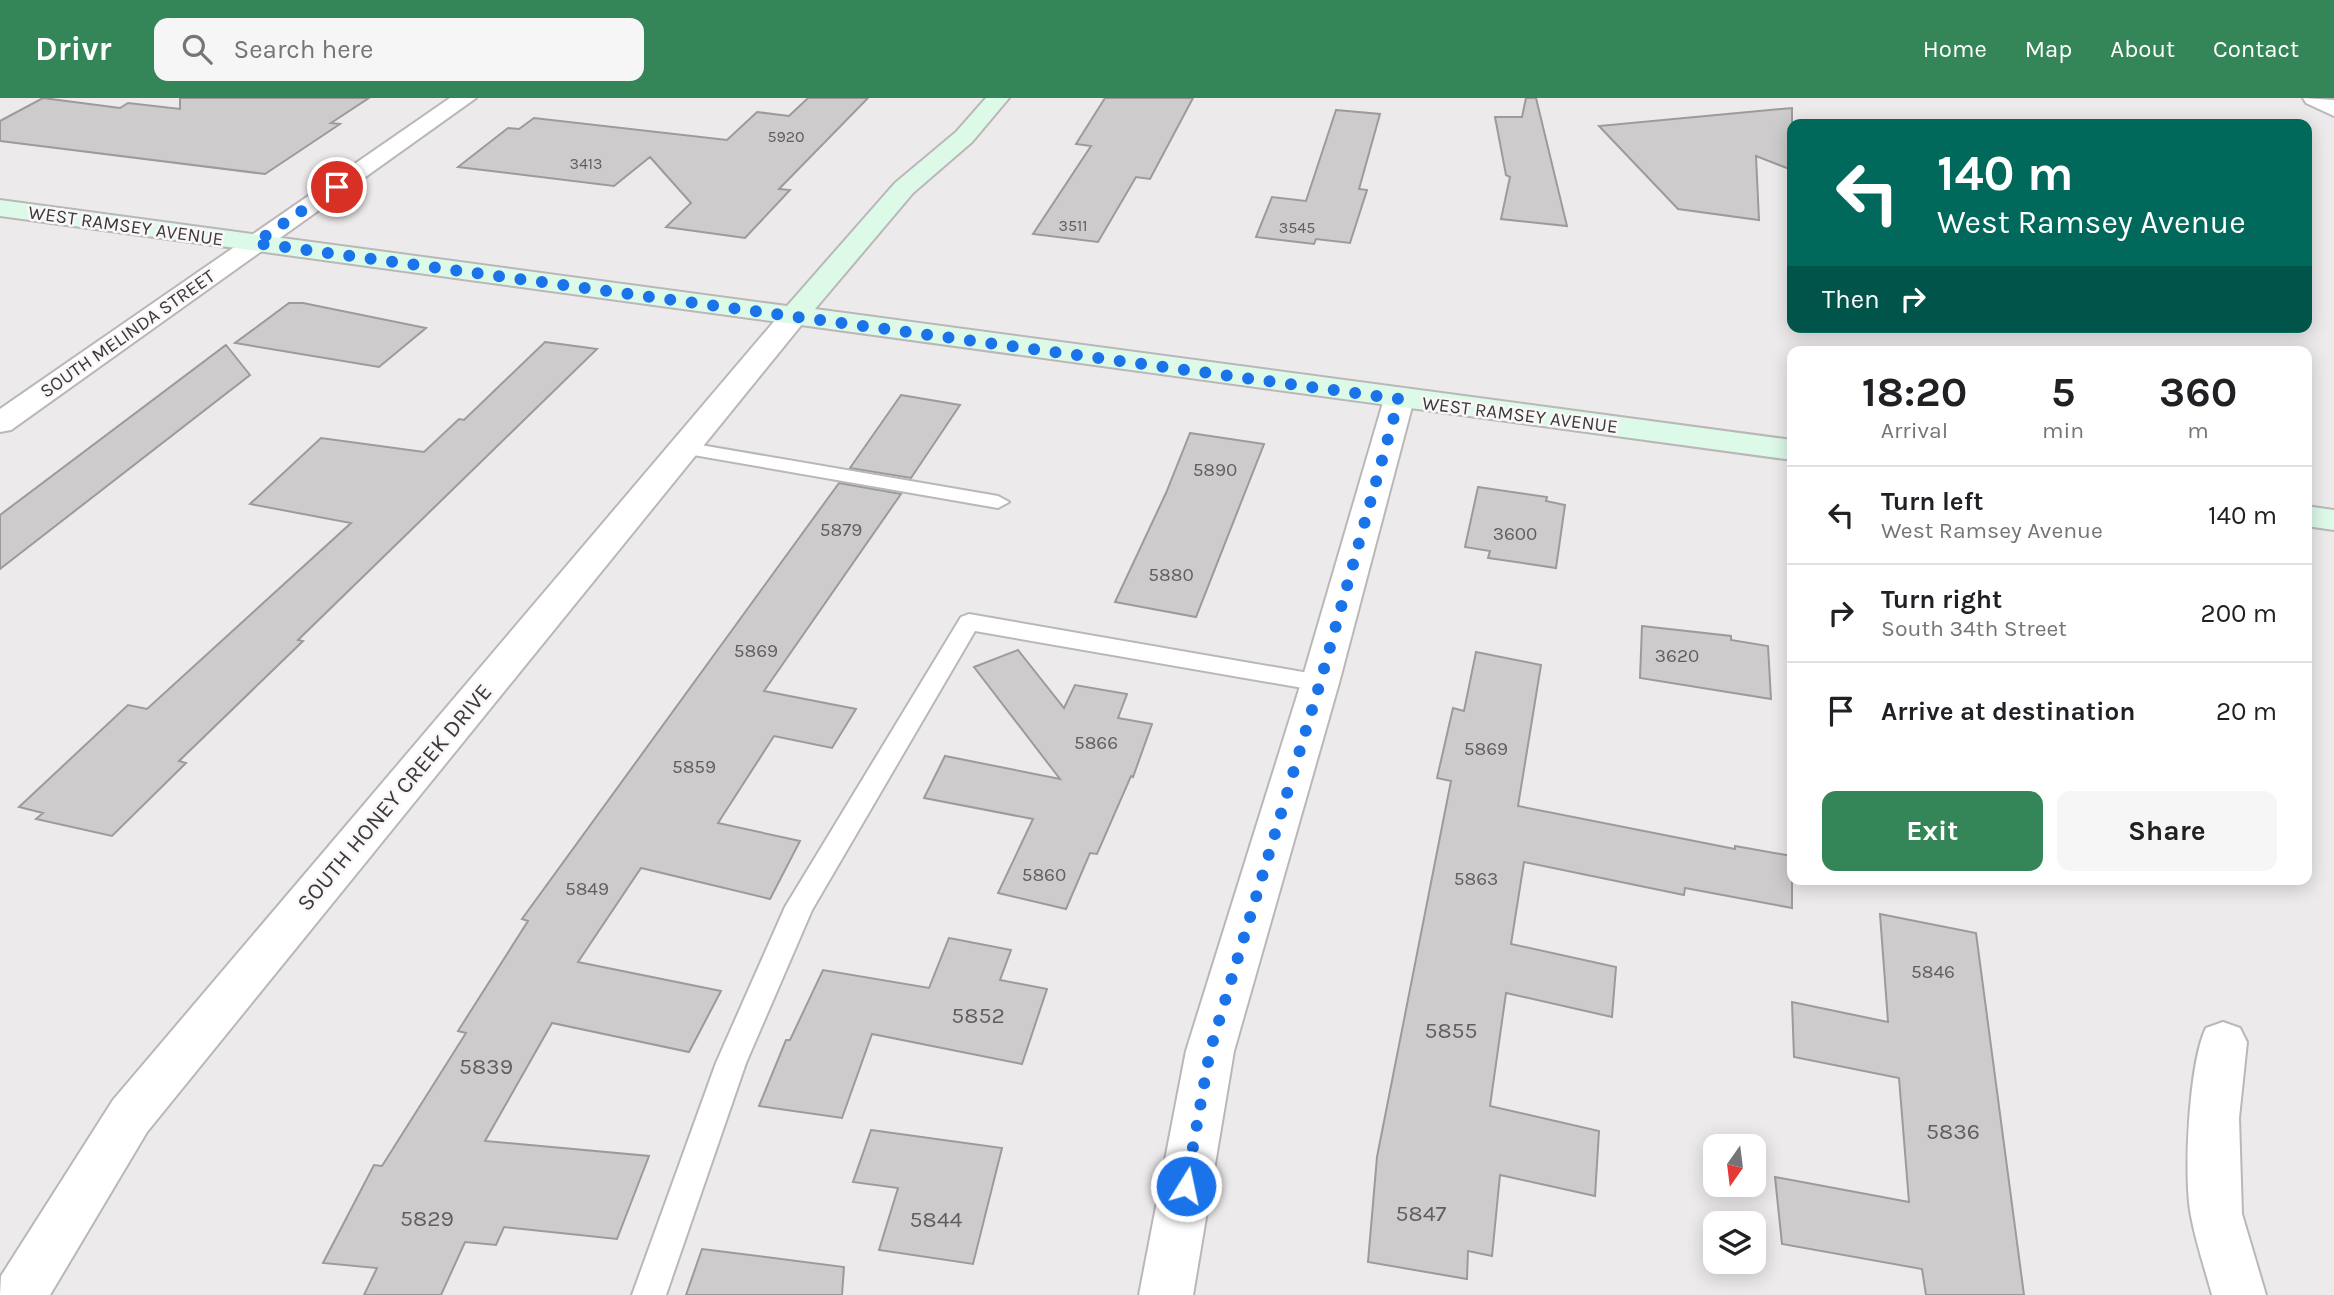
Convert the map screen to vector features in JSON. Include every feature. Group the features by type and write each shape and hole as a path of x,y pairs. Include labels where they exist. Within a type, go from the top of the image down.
{"street":[{"name":"SOUTH MELINDA STREET","path":"0,423 465,98"},
{"path":"793,317 904,188 964,136 998,98"},
{"path":"2314,98 2334,109"},
{"name":"WEST RAMSEY AVENUE","path":"0,208 1787,449"},
{"name":"SOUTH HONEY CREEK DRIVE","path":"20,1295 130,1116 793,317"},
{"path":"1166,1295 1210,1051 1320,683 1399,399"},
{"path":"2312,517 2334,520"},
{"path":"2223,1042 2214,1118 2217,1214 2239,1295"}],"lane":[{"path":"683,448 998,502"},
{"path":"649,1295 731,1063 799,906 969,622 1320,683"}],"building":[{"path":"43,98 120,108 128,103 180,109 180,98 369,98 331,123 340,124 265,174 0,141 0,121"},
{"path":"808,98 868,98 779,189 790,190 745,238 666,227 691,203 650,157 614,186 458,167 508,128 519,129 534,118 727,140 757,112 789,116"},
{"path":"1105,98 1193,98 1150,179 1136,177 1098,242 1033,234 1091,146 1076,144"},
{"path":"1526,98 1536,98 1567,226 1501,219 1510,177 1506,175 1495,117 1522,117"},
{"path":"1792,108 1792,119 1787,119 1787,168 1756,156 1759,220 1678,209 1599,126"},
{"path":"1336,110 1380,114 1359,189 1367,190 1350,243 1316,239 1314,244 1256,237 1272,197 1306,201"},
{"path":"289,303 303,303 426,328 379,367 235,343"},
{"path":"545,342 597,349 298,640 303,641 179,761 186,763 112,836 36,819 43,813 19,807 128,705 147,709 351,523 250,504 321,438 424,452 459,419 464,420"},
{"path":"226,345 250,375 0,569 0,515"},
{"path":"901,395 960,405 911,478 850,468"},
{"path":"1190,433 1264,444 1196,617 1115,602 1166,493"},
{"path":"839,483 901,494 764,691 856,709 832,748 774,736 718,823 800,841 770,899 641,868 578,962 721,991 689,1052 552,1023 485,1141 649,1156 617,1239 504,1227 496,1245 465,1242 441,1295 364,1295 377,1268 323,1263 374,1165 382,1166 466,1033 458,1031 528,921 522,919"},
{"path":"1478,487 1547,497 1546,501 1565,505 1556,568 1488,558 1490,551 1465,547"},
{"path":"1642,626 1731,636 1731,640 1768,646 1771,699 1640,678"},
{"path":"1018,650 1064,708 1075,685 1127,694 1118,718 1152,724 1133,777 1131,776 1097,854 1090,853 1066,909 998,893 1033,819 924,798 945,756 1060,779 974,667"},
{"path":"1476,652 1541,665 1518,806 1735,849 1735,846 1787,855 1787,885 1792,885 1792,908 1685,888 1684,895 1524,862 1511,944 1616,967 1612,1017 1506,993 1490,1106 1599,1131 1595,1196 1500,1175 1492,1256 1468,1251 1467,1279 1368,1262 1377,1157 1451,781 1437,778 1453,708 1464,711"},
{"path":"1880,914 1976,933 2024,1295 1926,1295 1922,1269 1782,1244 1775,1177 1909,1202 1899,1078 1794,1057 1792,1002 1888,1022"},
{"path":"949,938 1011,950 1000,980 1047,989 1022,1064 872,1034 842,1118 759,1106 786,1040 790,1040 823,970 929,988"},
{"path":"871,1130 1002,1148 973,1264 879,1250 898,1188 853,1182"},
{"path":"702,1249 844,1267 842,1295 686,1295"}],"route":[{"path":"337,187 255,243 1399,399 1320,683 1210,1051 1186,1186"}]}
